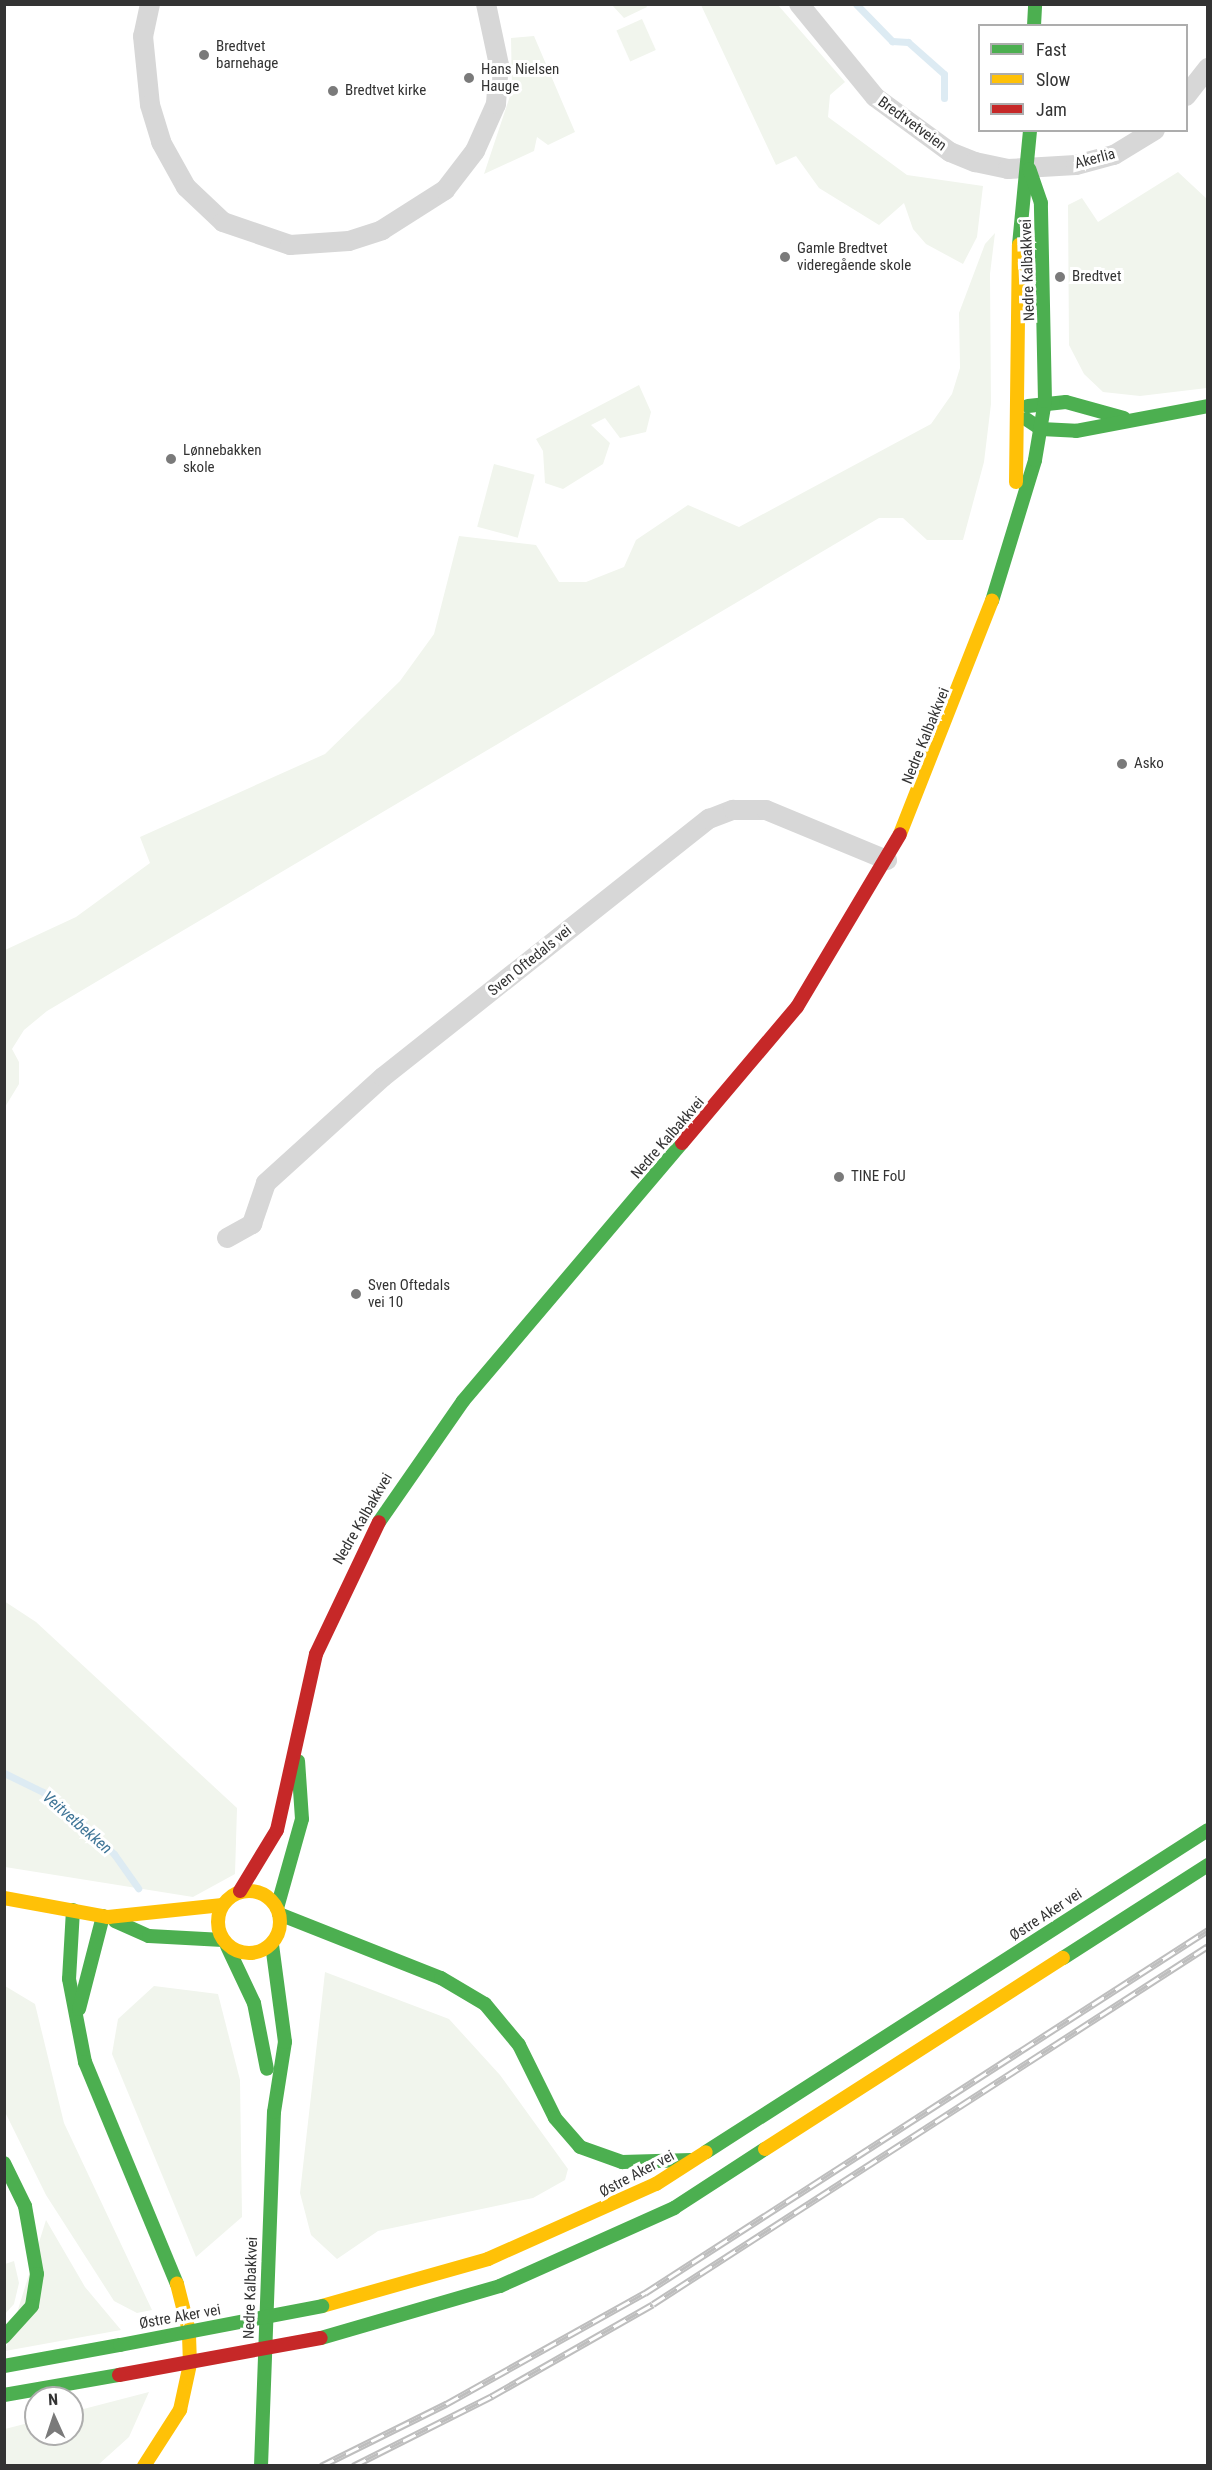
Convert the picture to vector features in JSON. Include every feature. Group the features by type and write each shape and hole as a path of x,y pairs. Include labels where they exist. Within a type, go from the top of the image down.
{"main road":[{"path":"1034,24 1035,4"},
{"name":"Nedre Kalbakkvei","path":"1016,512 1020,412 1020,203 1029,169 1030,132"},
{"name":"Nedre Kalbakkvei","path":"240,1892 272,1844 298,1754 316,1654 387,1506 463,1401 797,1007 886,860 953,716 1016,512 1031,477 1045,401 1043,222 1029,169"},
{"path":"1126,418 1045,401 1020,412 1041,429 1076,431 1126,418 1208,406"},
{"name":"Nedre Kalbakkvei","path":"278,1911 302,1819 298,1754"},
{"name":"Østre Aker vei","path":"4,2366 322,2306 439,2276 535,2241 699,2159 1208,1830"},
{"path":"4,2395 321,2338 500,2286 674,2208 1208,1865"},
{"path":"106,1916 222,1905 240,1892 262,1893 278,1911 441,1978 485,2004 514,2038 558,2124 580,2147 622,2162 699,2159"},
{"path":"4,1898 106,1916 149,1936 225,1943 250,1954 272,1944 278,1911"},
{"path":"222,1905 217,1923 225,1943"},
{"path":"73,1910 69,1979 79,2009 92,2085 168,2259 189,2331 190,2364 180,2410 144,2466"},
{"path":"79,2009 106,1916"},
{"name":"Nedre Kalbakkvei","path":"225,1943 265,2042 274,2112"},
{"name":"Nedre Kalbakkvei","path":"261,2466 274,2112 285,2042 272,1944"},
{"path":"4,2163 25,2205 36,2259 36,2291 25,2317 4,2337"}],"street":[{"path":"150,4 143,36 150,105 161,142 186,187 223,222 290,244 349,241 382,230 445,190 475,151 496,104 499,65 486,4"},
{"name":"Bredtvetveien","path":"799,4 875,98 917,130 975,162 1029,169"},
{"path":"1188,93 1208,68"},
{"name":"Akerlia","path":"1029,169 1097,161 1151,132"},
{"name":"Sven Oftedals vei","path":"227,1238 252,1224 266,1183 383,1077 709,819 733,810 766,810 886,860"}],"shaded area":[{"path":"612,5 646,5 647,7 624,18"},
{"path":"701,5 778,5 845,82 830,95 828,117 907,175 983,186 977,237 963,264 926,244 913,229 904,203 879,225 819,188 796,156 776,165"},
{"path":"642,19 656,50 630,61 616,30"},
{"path":"534,36 575,132 548,145 537,137 534,151 484,174 512,90 511,38"},
{"path":"1178,172 1207,199 1207,388 1140,396 1103,392 1084,374 1069,345 1068,205 1082,198 1098,222"},
{"path":"995,233 990,274 991,404 984,462 963,540 927,540 903,518 879,518 47,1011 24,1030 12,1049 19,1062 19,1084 5,1107 5,950 76,917 150,863 140,837 325,754 400,681 434,634 459,536 536,545 559,582 586,582 624,567 636,540 688,505 739,527 931,424 952,394 960,368 959,313 985,244"},
{"path":"639,385 651,412 646,432 620,438 605,418 591,425 610,443 603,464 563,489 545,483 543,451 536,439"},
{"path":"494,464 535,475 518,538 477,527"},
{"path":"4,1601 36,1622 237,1808 235,1874 193,1897 5,1867"},
{"path":"325,1972 449,2019 500,2075 568,2169 565,2180 533,2198 378,2231 337,2259 311,2235 300,2193"},
{"path":"5,1986 35,2004 64,2123 152,2310 137,2313 114,2301 46,2195 5,2112"},
{"path":"154,1986 218,1994 240,2080 242,2217 196,2257 112,2054 118,2019"},
{"path":"46,2220 85,2287 121,2330 5,2351"},
{"path":"14,2261 19,2283 14,2304 5,2314 5,2264"},
{"path":"149,2392 129,2437 98,2465 5,2465 5,2429 24,2424 24,2446 84,2446 84,2409"}],"waterway":[{"path":"856,4 892,41 908,42 944,74 944,98"},
{"name":"Veitvetbekken","path":"4,1773 43,1792 81,1822 114,1854 138,1888"}],"railway":[{"path":"321,2466 446,2404 645,2293 1208,1930"},
{"path":"353,2466 492,2396 653,2304 1208,1946"}],"traffic: fast":[{"path":"1034,24 1035,4"},
{"path":"1019,245 1030,132"},
{"path":"992,601 1035,460 1045,401 1041,203 1029,169"},
{"path":"1028,406 1066,402 1124,418"},
{"path":"1026,419 1041,429 1076,431 1208,406"},
{"path":"379,1522 463,1401 682,1143"},
{"path":"277,1908 302,1819 298,1761"},
{"path":"706,2152 1208,1830"},
{"path":"1063,1958 1208,1865"},
{"path":"73,1910 69,1979 85,2062 177,2284"},
{"path":"279,1914 441,1978 485,2004 519,2045 555,2118 580,2147 622,2162 691,2160"},
{"path":"79,2009 103,1916"},
{"path":"115,1921 149,1936 223,1940"},
{"path":"261,2466 274,2112 285,2042 272,1944"},
{"path":"227,1946 254,2003 267,2069"},
{"path":"321,2338 500,2286 674,2208 765,2149"},
{"path":"4,2163 25,2206 37,2274 32,2306 4,2337"},
{"path":"120,2345 322,2306"},
{"path":"4,2366 120,2345"},
{"path":"4,2395 119,2375"}],"traffic: slow":[{"path":"1016,482 1019,245"},
{"path":"900,834 992,601"},
{"path":"243,1891 255,1891 271,1900 278,1910 280,1922 278,1934 271,1944 255,1953 243,1953 232,1948 223,1939 218,1928 218,1916 223,1905 232,1896 243,1891"},
{"path":"4,1898 108,1917 222,1905"},
{"path":"765,2149 1063,1958"},
{"path":"322,2306 488,2259 656,2184 706,2152"},
{"path":"144,2466 180,2410 190,2364 189,2331 177,2284"}],"traffic: jam":[{"path":"682,1143 797,1007 900,834"},
{"path":"240,1891 277,1830 316,1654 379,1522"},
{"path":"119,2375 321,2338"}],"place":[{"name":"Bredtvet barnehage","path":"204,55"},
{"name":"Hans Nielsen Hauge","path":"469,78"},
{"name":"Bredtvet kirke","path":"333,91"},
{"name":"Gamle Bredtvet videregående skole","path":"785,257"},
{"name":"Bredtvet","path":"1060,277"},
{"name":"Lønnebakken skole","path":"171,459"},
{"name":"Asko","path":"1122,764"},
{"name":"TINE FoU","path":"839,1177"},
{"name":"Sven Oftedals vei 10","path":"356,1294"}]}
